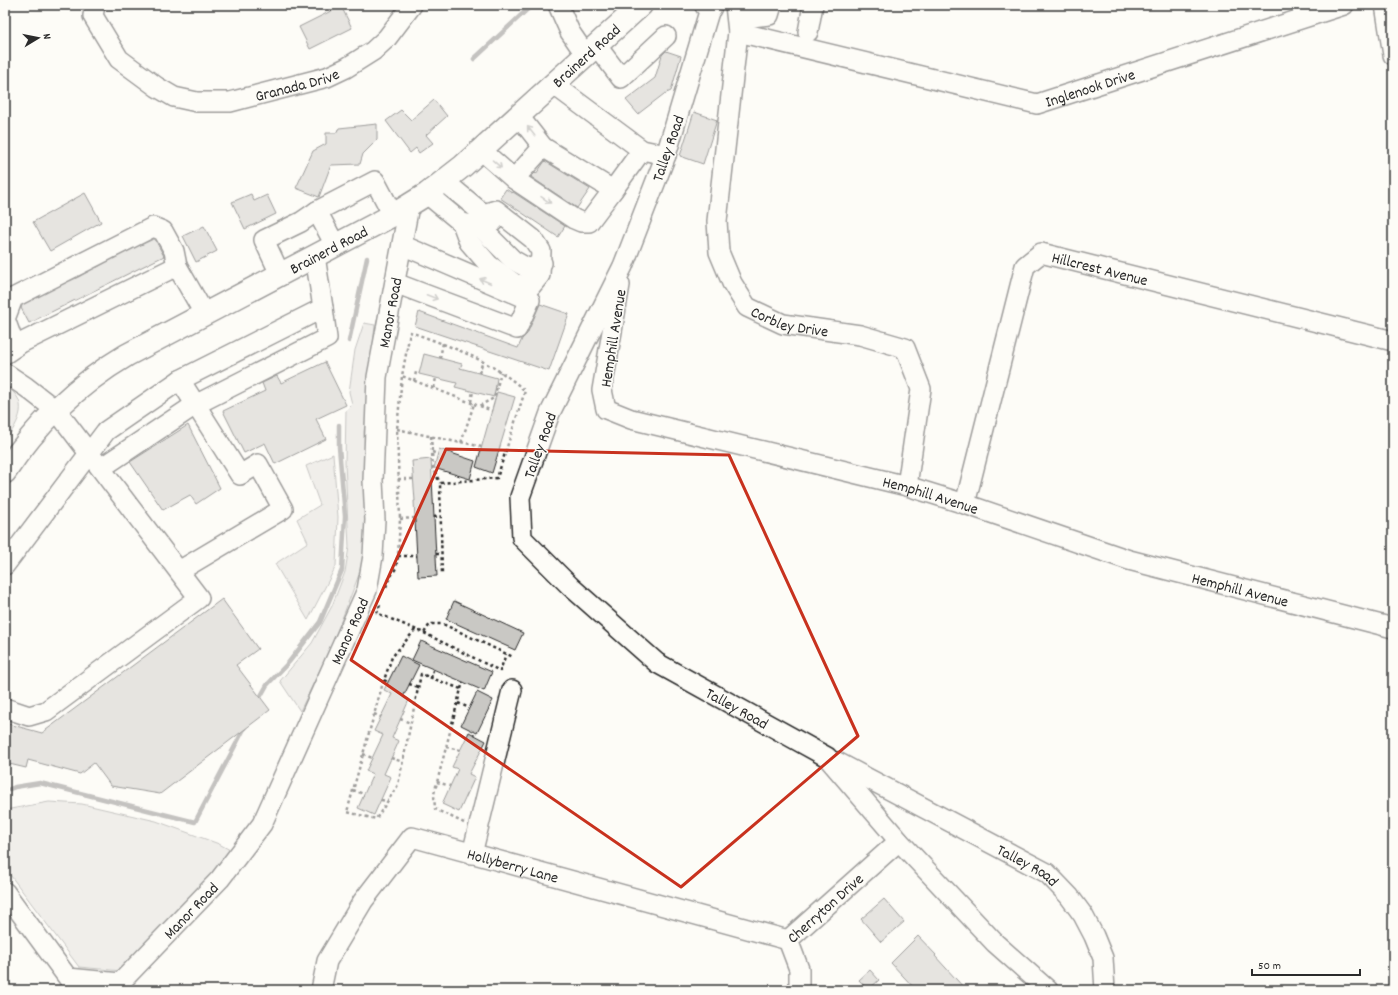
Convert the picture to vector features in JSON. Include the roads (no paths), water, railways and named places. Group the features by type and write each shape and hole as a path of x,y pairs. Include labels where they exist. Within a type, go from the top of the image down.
{"main road":[{"name":"Brainerd Road","path":"5,472 26,444 72,395 107,367 401,210 427,194 481,150 590,49 641,5"}],"street":[{"name":"Granada Drive","path":"95,5 93,16 119,59 157,87 174,97 197,102 230,102 327,77 350,66 373,51 388,38 412,5"},
{"path":"558,5 570,32 621,78 666,36"},
{"path":"737,19 769,16 772,5"},
{"path":"808,32 813,5"},
{"name":"Inglenook Drive","path":"737,19 1037,104 1344,5"},
{"path":"1385,5 1393,55"},
{"name":"Talley Road","path":"709,6 666,155 623,266 550,413 520,497 522,538 570,586 657,663 827,757 1047,873 1069,896 1083,915 1094,936 1103,958 1105,990"},
{"name":"Corbley Drive","path":"737,19 717,221 719,252 732,283 747,307 783,324 860,335 905,348 921,390 907,486"},
{"path":"553,84 642,150 666,155"},
{"path":"518,115 543,147 613,190"},
{"path":"514,179 543,147"},
{"path":"481,150 514,179 574,219 581,222 589,222 642,150"},
{"path":"280,274 264,240 302,222 317,211 375,181 401,210"},
{"path":"427,194 462,223 479,226 513,260 529,269 542,263 444,181"},
{"name":"Manor Road","path":"118,986 220,879 262,824 367,590 373,556 375,520 374,481 377,377 402,245 401,210"},
{"path":"317,211 335,245"},
{"path":"153,227 163,231 174,251 105,294 10,350 5,319 13,298 86,267 153,227"},
{"path":"395,283 517,329 530,300 402,245"},
{"name":"Hillcrest Avenue","path":"965,504 1025,266 1041,253 1393,341"},
{"path":"5,565 95,461 195,406 327,338 315,256"},
{"name":"Hemphill Avenue","path":"623,266 602,390 606,408 631,419 907,486 965,504 1129,560 1393,628"},
{"path":"105,294 205,315"},
{"path":"95,461 106,431 180,380 323,308"},
{"path":"5,373 57,411 199,598 46,711 29,716 5,708"},
{"path":"179,571 283,509 258,464 240,475 195,406 180,380"},
{"path":"472,854 512,690"},
{"name":"Talley Road","path":"827,757 899,841 995,942 1048,990"},
{"name":"Hollyberry Lane","path":"320,990 327,961 363,901 412,837 788,940"},
{"name":"Cherryton Drive","path":"799,990 799,969 788,940 899,841"},
{"path":"7,900 68,978 118,986"}],"waterway":[{"path":"474,59 532,5"},
{"path":"349,341 367,258"},
{"path":"258,701 267,685 289,662 320,622 342,570 345,516 339,447 339,425"},
{"path":"5,791 15,787 40,783 195,822 245,727"}],"tunnel":[{"path":"146,243 154,260"},
{"path":"131,250 140,267"},
{"path":"117,257 126,274"},
{"path":"102,265 112,282"},
{"path":"88,272 98,289"},
{"path":"75,279 83,296"},
{"path":"61,285 71,302"},
{"path":"47,292 56,310"},
{"path":"30,301 40,318"}]}
